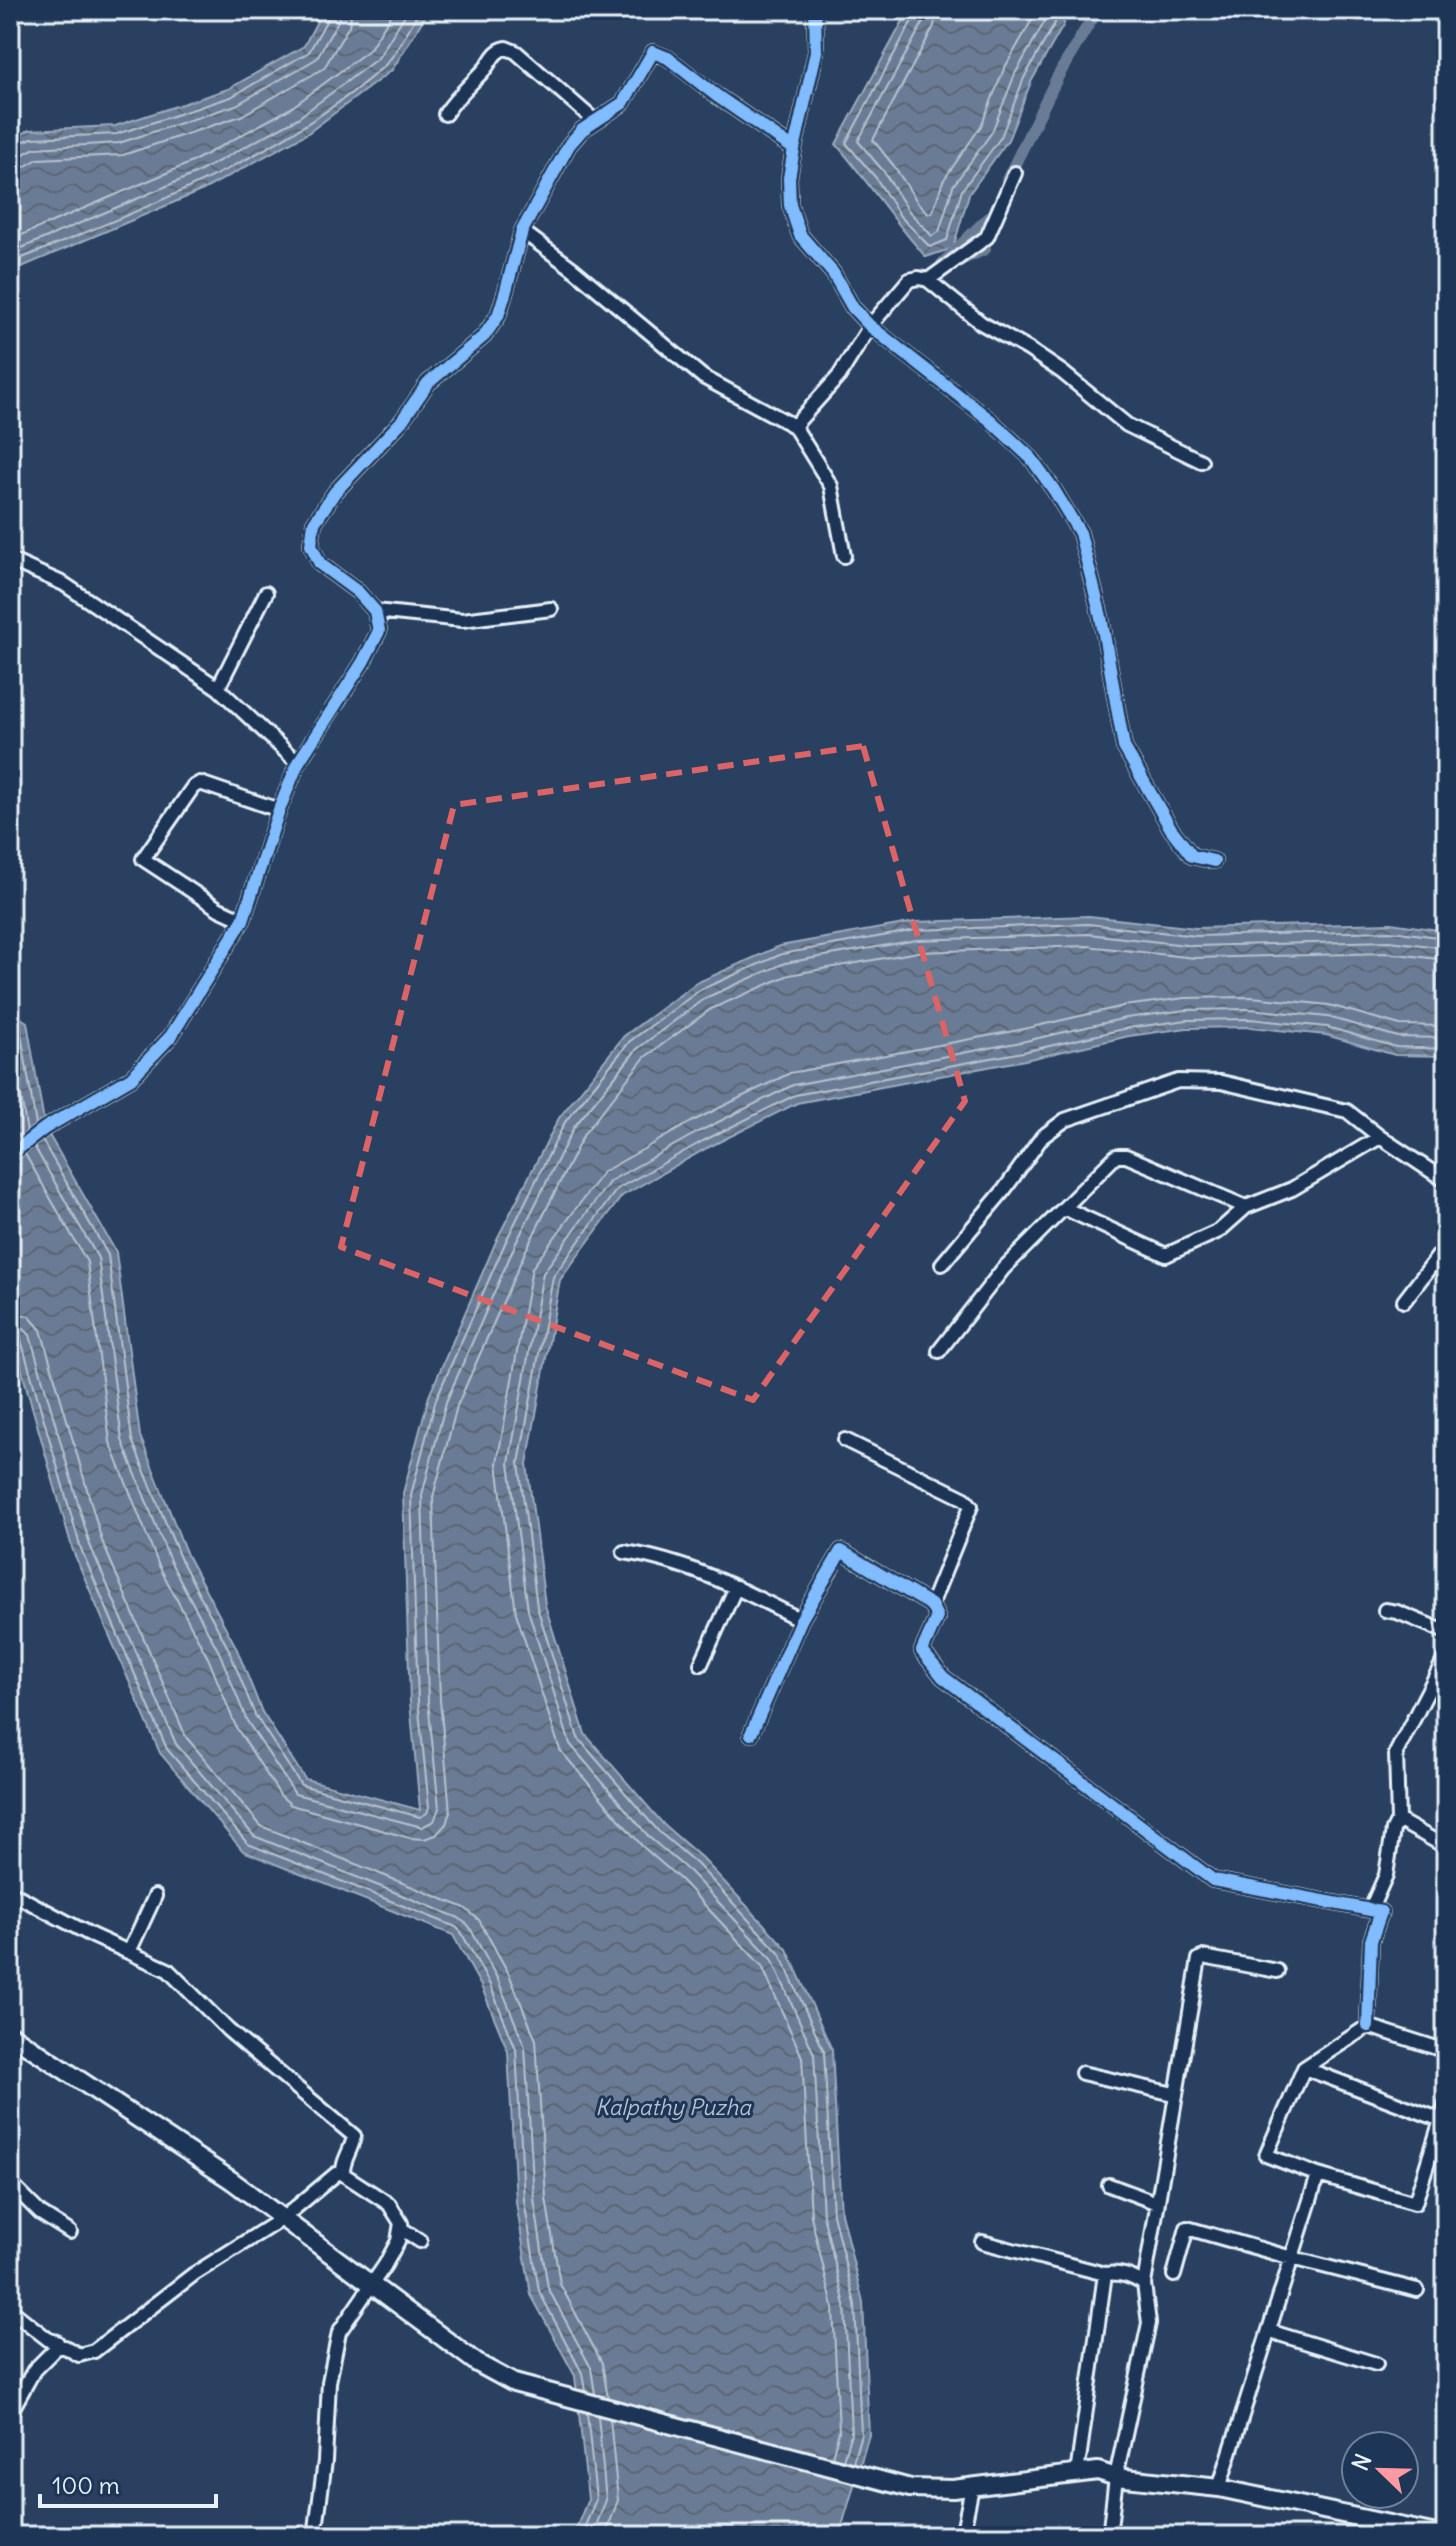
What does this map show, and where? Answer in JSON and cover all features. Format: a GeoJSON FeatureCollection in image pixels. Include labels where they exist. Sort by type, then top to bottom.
{"type":"FeatureCollection","features":[{"type":"Feature","properties":{"kind":"main road"},"geometry":{"type":"LineString","coordinates":[[10,2034],[231,2180],[371,2287],[477,2363],[514,2383],[910,2488],[953,2489],[1098,2471],[1116,2477],[1219,2488],[1388,2530],[1446,2536]]}},
{"type":"Feature","properties":{"kind":"street"},"geometry":{"type":"LineString","coordinates":[[815,10],[816,52],[789,178],[790,205],[800,235],[833,273],[853,308],[870,326],[990,420],[1031,458],[1054,490],[1080,533],[1101,617],[1124,747],[1157,808],[1192,856],[1214,861]]}},
{"type":"Feature","properties":{"kind":"street"},"geometry":{"type":"LineString","coordinates":[[445,114],[456,97],[484,70],[492,56],[506,48],[516,52],[595,121]]}},
{"type":"Feature","properties":{"kind":"street"},"geometry":{"type":"LineString","coordinates":[[10,1155],[45,1128],[131,1078],[171,1036],[243,920],[298,763],[363,662],[379,631],[375,611],[358,592],[320,564],[311,545],[314,523],[335,492],[401,422],[428,383],[484,336],[502,305],[522,231],[569,145],[582,130],[623,103],[653,52],[668,58],[794,149]]}},
{"type":"Feature","properties":{"kind":"street"},"geometry":{"type":"LineString","coordinates":[[928,280],[987,237],[1015,173]]}},
{"type":"Feature","properties":{"kind":"street"},"geometry":{"type":"LineString","coordinates":[[522,231],[572,268],[703,377],[794,426],[831,486],[844,556]]}},
{"type":"Feature","properties":{"kind":"street"},"geometry":{"type":"LineString","coordinates":[[794,426],[839,376],[870,326],[909,280],[919,278],[928,280],[981,323],[1062,372],[1127,425],[1201,461]]}},
{"type":"Feature","properties":{"kind":"street"},"geometry":{"type":"LineString","coordinates":[[10,560],[64,584],[218,688],[298,763]]}},
{"type":"Feature","properties":{"kind":"street"},"geometry":{"type":"LineString","coordinates":[[218,688],[266,593]]}},
{"type":"Feature","properties":{"kind":"street"},"geometry":{"type":"LineString","coordinates":[[375,611],[462,620],[551,609]]}},
{"type":"Feature","properties":{"kind":"street"},"geometry":{"type":"LineString","coordinates":[[243,920],[219,909],[143,859],[193,787],[200,783],[279,810]]}},
{"type":"Feature","properties":{"kind":"street"},"geometry":{"type":"LineString","coordinates":[[942,1264],[1004,1190],[1042,1137],[1065,1120],[1178,1081],[1221,1082],[1347,1111],[1446,1181]]}},
{"type":"Feature","properties":{"kind":"street"},"geometry":{"type":"LineString","coordinates":[[1066,1209],[1166,1255],[1219,1231],[1246,1207],[1292,1189],[1380,1137]]}},
{"type":"Feature","properties":{"kind":"street"},"geometry":{"type":"LineString","coordinates":[[939,1351],[1003,1269],[1116,1156],[1126,1156],[1246,1207]]}},
{"type":"Feature","properties":{"kind":"street"},"geometry":{"type":"LineString","coordinates":[[1404,1301],[1446,1246]]}},
{"type":"Feature","properties":{"kind":"street"},"geometry":{"type":"LineString","coordinates":[[845,1440],[965,1499],[971,1506],[931,1605]]}},
{"type":"Feature","properties":{"kind":"street"},"geometry":{"type":"LineString","coordinates":[[751,1734],[801,1620],[841,1551],[931,1605],[937,1617],[922,1651],[943,1677],[1213,1880],[1381,1912],[1371,1941],[1368,2026]]}},
{"type":"Feature","properties":{"kind":"street"},"geometry":{"type":"LineString","coordinates":[[624,1552],[656,1556],[682,1564],[801,1620]]}},
{"type":"Feature","properties":{"kind":"street"},"geometry":{"type":"LineString","coordinates":[[701,1664],[736,1587]]}},
{"type":"Feature","properties":{"kind":"street"},"geometry":{"type":"LineString","coordinates":[[1385,1610],[1446,1632]]}},
{"type":"Feature","properties":{"kind":"street"},"geometry":{"type":"LineString","coordinates":[[1374,1911],[1374,1902],[1386,1875],[1393,1830],[1398,1820],[1396,1753],[1446,1656]]}},
{"type":"Feature","properties":{"kind":"street"},"geometry":{"type":"LineString","coordinates":[[1398,1820],[1446,1847]]}},
{"type":"Feature","properties":{"kind":"street"},"geometry":{"type":"LineString","coordinates":[[10,1892],[93,1936],[168,1970],[228,2030],[354,2136],[353,2146],[343,2165],[343,2174],[389,2204],[402,2229],[420,2241]]}},
{"type":"Feature","properties":{"kind":"street"},"geometry":{"type":"LineString","coordinates":[[129,1952],[155,1896]]}},
{"type":"Feature","properties":{"kind":"street"},"geometry":{"type":"LineString","coordinates":[[1109,2536],[1116,2477],[1149,2323],[1144,2284],[1199,1958],[1277,1971]]}},
{"type":"Feature","properties":{"kind":"street"},"geometry":{"type":"LineString","coordinates":[[1368,2026],[1446,2051]]}},
{"type":"Feature","properties":{"kind":"street"},"geometry":{"type":"LineString","coordinates":[[1368,2026],[1304,2068],[1266,2155],[1318,2175],[1415,2203],[1446,2104]]}},
{"type":"Feature","properties":{"kind":"street"},"geometry":{"type":"LineString","coordinates":[[1304,2068],[1441,2120]]}},
{"type":"Feature","properties":{"kind":"street"},"geometry":{"type":"LineString","coordinates":[[1082,2073],[1174,2094]]}},
{"type":"Feature","properties":{"kind":"street"},"geometry":{"type":"LineString","coordinates":[[10,2413],[34,2370],[57,2347],[65,2347],[79,2355],[94,2351],[194,2274],[283,2218],[336,2174]]}},
{"type":"Feature","properties":{"kind":"street"},"geometry":{"type":"LineString","coordinates":[[1219,2488],[1318,2175]]}},
{"type":"Feature","properties":{"kind":"street"},"geometry":{"type":"LineString","coordinates":[[10,2183],[40,2213],[70,2232]]}},
{"type":"Feature","properties":{"kind":"street"},"geometry":{"type":"LineString","coordinates":[[1109,2185],[1157,2203]]}},
{"type":"Feature","properties":{"kind":"street"},"geometry":{"type":"LineString","coordinates":[[315,2536],[325,2461],[329,2382],[339,2332],[398,2241],[401,2223]]}},
{"type":"Feature","properties":{"kind":"street"},"geometry":{"type":"LineString","coordinates":[[1174,2275],[1187,2228],[1417,2290]]}},
{"type":"Feature","properties":{"kind":"street"},"geometry":{"type":"LineString","coordinates":[[982,2242],[1105,2274],[1132,2276],[1144,2284]]}},
{"type":"Feature","properties":{"kind":"street"},"geometry":{"type":"LineString","coordinates":[[1077,2474],[1105,2274]]}},
{"type":"Feature","properties":{"kind":"street"},"geometry":{"type":"LineString","coordinates":[[10,2313],[12,2311],[49,2340],[57,2342]]}},
{"type":"Feature","properties":{"kind":"street"},"geometry":{"type":"LineString","coordinates":[[1269,2331],[1376,2364]]}},
{"type":"Feature","properties":{"kind":"street"},"geometry":{"type":"LineString","coordinates":[[962,2536],[972,2487]]}},
{"type":"Feature","properties":{"kind":"highlighted area"},"geometry":{"type":"Polygon","coordinates":[[[863,746],[965,1101],[753,1400],[341,1247],[454,805],[863,746]]]}},
{"type":"Feature","properties":{"kind":"water"},"geometry":{"type":"Polygon","coordinates":[[[323,10],[429,10],[392,70],[308,133],[203,190],[10,272],[10,141],[29,130],[115,126],[228,89],[304,46],[323,10]]]}},
{"type":"Feature","properties":{"kind":"water"},"geometry":{"type":"Polygon","coordinates":[[[909,10],[1063,10],[1064,24],[1031,82],[1008,140],[969,194],[953,248],[926,257],[836,144],[909,10]]]}},
{"type":"Feature","properties":{"kind":"water","name":"Kalpathy Puzha"},"geometry":{"type":"Polygon","coordinates":[[[1089,916],[1196,928],[1391,923],[1446,931],[1446,1056],[1395,1055],[1326,1035],[1250,1027],[1187,1028],[1129,1036],[1025,1060],[797,1103],[707,1148],[622,1196],[560,1280],[527,1464],[545,1605],[585,1734],[664,1825],[702,1858],[787,1949],[832,2050],[841,2213],[863,2302],[869,2435],[839,2536],[573,2536],[588,2499],[575,2376],[531,2295],[516,2202],[508,2051],[482,1988],[453,1935],[243,1851],[160,1753],[73,1551],[10,1329],[10,1011],[27,1022],[45,1128],[116,1252],[140,1436],[187,1555],[236,1647],[262,1712],[305,1779],[420,1810],[410,1702],[403,1493],[429,1396],[498,1237],[559,1118],[624,1036],[696,983],[780,946],[915,922],[1089,916]]]}},
{"type":"Feature","properties":{"kind":"waterway"},"geometry":{"type":"LineString","coordinates":[[1007,180],[1058,76],[1097,10]]}},
{"type":"Feature","properties":{"kind":"waterway"},"geometry":{"type":"LineString","coordinates":[[942,264],[994,212],[997,205]]}},
{"type":"Feature","properties":{"kind":"waterway"},"geometry":{"type":"LineString","coordinates":[[963,259],[985,249]]}},
{"type":"Feature","properties":{"kind":"cycle path"},"geometry":{"type":"LineString","coordinates":[[815,10],[816,52],[789,178],[790,205],[800,235],[833,273],[853,308],[870,326],[990,420],[1031,458],[1054,490],[1080,533],[1101,617],[1124,747],[1171,829],[1192,856],[1214,861]]}},
{"type":"Feature","properties":{"kind":"cycle path"},"geometry":{"type":"LineString","coordinates":[[10,1155],[45,1128],[131,1078],[171,1036],[243,920],[298,763],[363,662],[379,631],[375,611],[358,592],[320,564],[311,545],[314,523],[335,492],[401,422],[428,383],[484,336],[498,316],[522,231],[569,145],[582,130],[623,103],[653,52],[668,58],[794,149]]}},
{"type":"Feature","properties":{"kind":"cycle path"},"geometry":{"type":"LineString","coordinates":[[751,1734],[801,1620],[841,1551],[931,1605],[937,1617],[922,1651],[943,1677],[1213,1880],[1381,1912],[1371,1941],[1368,2026]]}}]}
